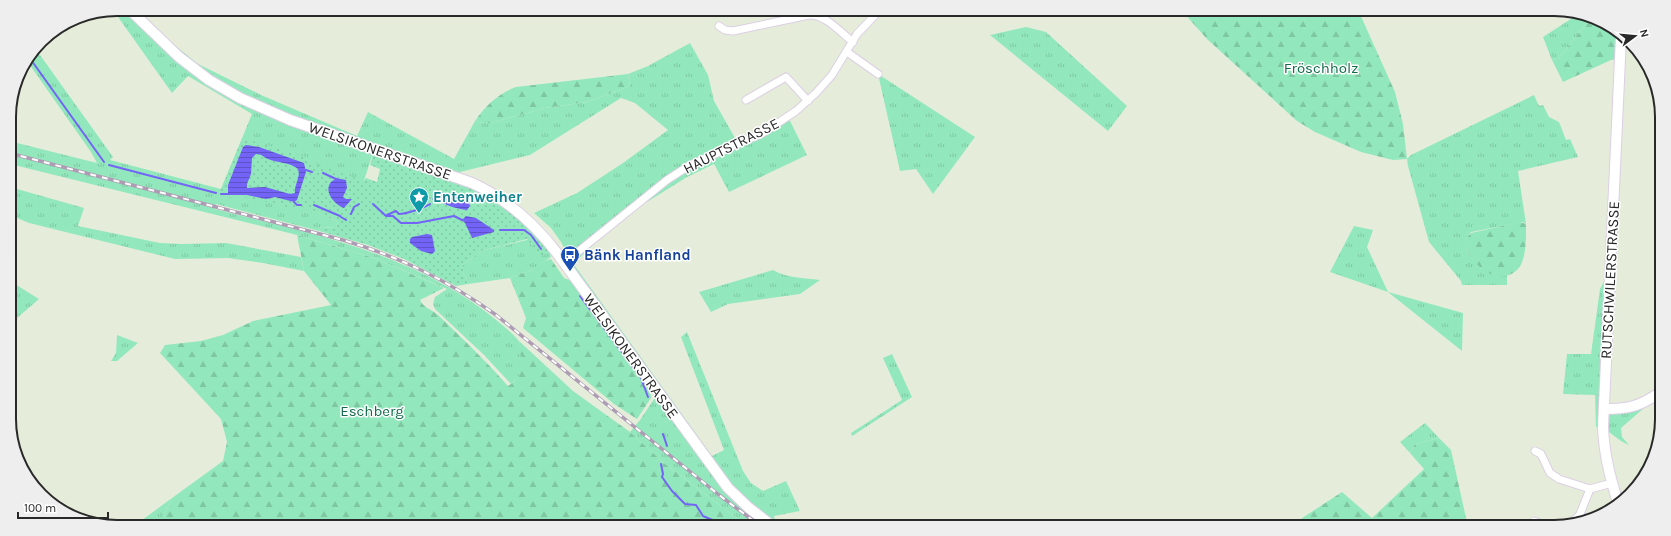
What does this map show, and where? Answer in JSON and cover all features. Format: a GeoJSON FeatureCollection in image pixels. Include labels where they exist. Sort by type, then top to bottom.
{"type":"FeatureCollection","features":[{"type":"Feature","properties":{"kind":"main road","name":"WELSIKONERSTRASSE"},"geometry":{"type":"LineString","coordinates":[[136,16],[179,57],[209,80],[240,98],[272,114],[458,178],[492,193],[511,206],[532,223],[564,263],[728,488],[749,508],[765,520]]}},
{"type":"Feature","properties":{"kind":"main road","name":"RUTSCHWILERSTRASSE"},"geometry":{"type":"LineString","coordinates":[[1617,498],[1608,470],[1604,446],[1604,409],[1620,56]]}},
{"type":"Feature","properties":{"kind":"main road"},"geometry":{"type":"LineString","coordinates":[[1604,409],[1634,407],[1655,395]]}},
{"type":"Feature","properties":{"kind":"street"},"geometry":{"type":"LineString","coordinates":[[719,26],[725,30],[733,30],[791,16]]}},
{"type":"Feature","properties":{"kind":"street"},"geometry":{"type":"LineString","coordinates":[[819,16],[853,42]]}},
{"type":"Feature","properties":{"kind":"street","name":"HAUPTSTRASSE"},"geometry":{"type":"LineString","coordinates":[[564,263],[667,180],[690,165],[761,134],[808,101],[832,75],[861,30],[874,16]]}},
{"type":"Feature","properties":{"kind":"street"},"geometry":{"type":"LineString","coordinates":[[847,52],[878,74]]}},
{"type":"Feature","properties":{"kind":"street"},"geometry":{"type":"LineString","coordinates":[[746,100],[786,77],[808,101]]}},
{"type":"Feature","properties":{"kind":"street"},"geometry":{"type":"LineString","coordinates":[[1535,451],[1541,454],[1548,470],[1556,478],[1590,490],[1612,483]]}},
{"type":"Feature","properties":{"kind":"street"},"geometry":{"type":"LineString","coordinates":[[1577,517],[1580,514],[1590,490]]}},
{"type":"Feature","properties":{"kind":"green space"},"geometry":{"type":"Polygon","coordinates":[[[117,16],[144,16],[168,40],[198,64],[261,95],[357,136],[368,112],[454,159],[475,121],[491,123],[545,108],[587,102],[630,86],[628,74],[648,66],[690,43],[708,75],[714,101],[739,145],[788,117],[807,155],[729,192],[714,164],[687,177],[647,202],[644,198],[577,260],[575,266],[712,456],[724,450],[681,337],[687,332],[743,471],[751,483],[763,491],[786,481],[800,511],[774,516],[775,520],[739,520],[664,463],[630,432],[660,390],[577,273],[561,242],[551,228],[534,213],[577,193],[623,163],[668,130],[635,103],[621,98],[530,155],[460,172],[458,178],[374,149],[364,181],[313,210],[338,222],[336,228],[321,227],[319,231],[216,204],[215,209],[328,238],[400,263],[435,280],[468,299],[502,325],[518,340],[521,347],[522,368],[519,376],[511,384],[484,355],[435,309],[433,304],[435,297],[447,289],[374,258],[297,235],[16,165],[16,143],[97,163],[91,152],[30,66],[39,53],[113,157],[110,160],[221,189],[252,114],[188,76],[172,93],[117,16]]]}},
{"type":"Feature","properties":{"kind":"green space","name":"Fröschholz"},"geometry":{"type":"Polygon","coordinates":[[[1187,16],[1361,16],[1395,92],[1403,124],[1407,159],[1393,160],[1361,152],[1315,132],[1297,121],[1207,39],[1187,16]]]}},
{"type":"Feature","properties":{"kind":"green space"},"geometry":{"type":"Polygon","coordinates":[[[1573,18],[1588,22],[1558,59],[1552,60],[1543,37],[1573,18]]]}},
{"type":"Feature","properties":{"kind":"green space"},"geometry":{"type":"Polygon","coordinates":[[[1588,22],[1615,37],[1615,56],[1620,56],[1620,59],[1611,60],[1563,82],[1552,60],[1558,59],[1588,22]]]}},
{"type":"Feature","properties":{"kind":"green space"},"geometry":{"type":"Polygon","coordinates":[[[1026,27],[1046,32],[1127,106],[1108,131],[990,35],[1026,27]]]}},
{"type":"Feature","properties":{"kind":"green space"},"geometry":{"type":"Polygon","coordinates":[[[628,74],[630,86],[587,102],[545,108],[491,123],[475,121],[483,110],[493,101],[516,87],[628,74]]]}},
{"type":"Feature","properties":{"kind":"green space"},"geometry":{"type":"Polygon","coordinates":[[[878,74],[975,137],[933,194],[916,169],[900,171],[878,74]]]}},
{"type":"Feature","properties":{"kind":"green space"},"geometry":{"type":"Polygon","coordinates":[[[1534,95],[1539,106],[1543,105],[1549,117],[1559,122],[1566,140],[1570,139],[1578,157],[1518,171],[1526,224],[1523,222],[1471,232],[1465,240],[1466,247],[1473,259],[1483,266],[1502,275],[1507,274],[1507,285],[1462,285],[1461,281],[1429,242],[1407,159],[1411,155],[1534,95]]]}},
{"type":"Feature","properties":{"kind":"green space","name":"Entenweiher"},"geometry":{"type":"Polygon","coordinates":[[[250,140],[306,157],[315,164],[364,181],[366,178],[377,182],[380,169],[370,165],[374,149],[458,178],[490,196],[524,221],[550,251],[540,257],[527,239],[481,251],[463,265],[463,271],[468,284],[456,286],[404,259],[368,245],[319,231],[321,227],[336,228],[338,222],[312,210],[292,208],[241,197],[231,198],[219,194],[241,141],[250,140]]]}},
{"type":"Feature","properties":{"kind":"green space"},"geometry":{"type":"Polygon","coordinates":[[[16,189],[84,208],[78,226],[160,243],[226,243],[301,257],[304,271],[228,258],[175,259],[29,223],[16,218],[16,189]]]}},
{"type":"Feature","properties":{"kind":"green space"},"geometry":{"type":"Polygon","coordinates":[[[1520,222],[1526,224],[1526,240],[1521,265],[1512,274],[1505,276],[1498,276],[1484,271],[1474,261],[1468,252],[1465,240],[1471,233],[1520,222]]]}},
{"type":"Feature","properties":{"kind":"green space"},"geometry":{"type":"Polygon","coordinates":[[[1354,226],[1373,230],[1367,247],[1388,292],[1330,272],[1354,226]]]}},
{"type":"Feature","properties":{"kind":"green space","name":"Eschberg"},"geometry":{"type":"Polygon","coordinates":[[[297,235],[374,258],[444,288],[420,300],[465,341],[508,386],[518,377],[521,371],[522,360],[519,341],[573,391],[630,432],[664,463],[739,520],[163,520],[163,516],[172,498],[223,461],[227,442],[221,419],[160,353],[165,345],[201,341],[223,335],[253,321],[331,305],[304,271],[297,235]]]}},
{"type":"Feature","properties":{"kind":"green space"},"geometry":{"type":"Polygon","coordinates":[[[539,237],[550,251],[551,257],[532,270],[510,278],[468,284],[463,271],[463,265],[481,251],[539,237]]]}},
{"type":"Feature","properties":{"kind":"green space"},"geometry":{"type":"Polygon","coordinates":[[[551,259],[564,278],[572,281],[650,388],[651,398],[637,419],[614,404],[523,328],[526,318],[510,278],[532,270],[544,261],[551,259]]]}},
{"type":"Feature","properties":{"kind":"green space"},"geometry":{"type":"Polygon","coordinates":[[[773,270],[790,276],[820,280],[800,294],[728,304],[711,312],[699,292],[773,270]]]}},
{"type":"Feature","properties":{"kind":"green space"},"geometry":{"type":"Polygon","coordinates":[[[1610,270],[1604,409],[1647,401],[1644,408],[1621,428],[1622,437],[1629,445],[1609,432],[1596,427],[1595,395],[1563,394],[1567,354],[1591,354],[1600,289],[1610,270]]]}},
{"type":"Feature","properties":{"kind":"green space"},"geometry":{"type":"Polygon","coordinates":[[[16,285],[39,299],[16,319],[16,285]]]}},
{"type":"Feature","properties":{"kind":"green space"},"geometry":{"type":"Polygon","coordinates":[[[1388,292],[1463,313],[1462,351],[1388,292]]]}},
{"type":"Feature","properties":{"kind":"green space"},"geometry":{"type":"Polygon","coordinates":[[[117,335],[138,343],[117,361],[111,361],[116,353],[117,335]]]}},
{"type":"Feature","properties":{"kind":"green space"},"geometry":{"type":"Polygon","coordinates":[[[892,354],[912,397],[852,436],[851,433],[902,400],[883,358],[892,354]]]}},
{"type":"Feature","properties":{"kind":"green space"},"geometry":{"type":"Polygon","coordinates":[[[1425,423],[1439,438],[1415,444],[1410,453],[1400,442],[1425,423]]]}},
{"type":"Feature","properties":{"kind":"green space"},"geometry":{"type":"Polygon","coordinates":[[[1439,438],[1451,450],[1466,520],[1299,520],[1342,492],[1372,518],[1424,469],[1410,453],[1415,444],[1439,438]]]}},
{"type":"Feature","properties":{"kind":"green space"},"geometry":{"type":"Polygon","coordinates":[[[172,498],[163,516],[163,520],[142,520],[172,498]]]}},
{"type":"Feature","properties":{"kind":"shaded area"},"geometry":{"type":"Polygon","coordinates":[[[246,145],[259,147],[304,163],[306,172],[297,200],[294,202],[275,197],[266,199],[247,195],[228,195],[228,185],[243,147],[246,145]],[[256,154],[252,158],[251,174],[247,188],[265,187],[290,194],[295,193],[295,187],[299,175],[298,169],[291,165],[256,154]]]}},
{"type":"Feature","properties":{"kind":"shaded area"},"geometry":{"type":"Polygon","coordinates":[[[336,178],[346,180],[347,188],[343,197],[346,199],[352,199],[344,208],[337,204],[329,194],[329,186],[336,178]]]}},
{"type":"Feature","properties":{"kind":"shaded area"},"geometry":{"type":"Polygon","coordinates":[[[438,193],[458,196],[461,200],[468,201],[470,206],[467,210],[455,208],[435,199],[433,200],[432,199],[438,193]]]}},
{"type":"Feature","properties":{"kind":"shaded area"},"geometry":{"type":"Polygon","coordinates":[[[466,216],[476,218],[494,230],[494,232],[472,238],[462,220],[466,216]]]}},
{"type":"Feature","properties":{"kind":"shaded area"},"geometry":{"type":"Polygon","coordinates":[[[427,234],[432,235],[435,251],[432,254],[421,251],[410,243],[410,239],[412,237],[427,234]]]}},
{"type":"Feature","properties":{"kind":"waterway"},"geometry":{"type":"LineString","coordinates":[[32,62],[104,162]]}},
{"type":"Feature","properties":{"kind":"waterway"},"geometry":{"type":"LineString","coordinates":[[109,165],[216,193]]}},
{"type":"Feature","properties":{"kind":"waterway"},"geometry":{"type":"LineString","coordinates":[[306,170],[312,172]]}},
{"type":"Feature","properties":{"kind":"waterway"},"geometry":{"type":"LineString","coordinates":[[323,173],[336,179]]}},
{"type":"Feature","properties":{"kind":"waterway"},"geometry":{"type":"LineString","coordinates":[[221,194],[228,194]]}},
{"type":"Feature","properties":{"kind":"waterway"},"geometry":{"type":"LineString","coordinates":[[294,202],[297,205],[301,205]]}},
{"type":"Feature","properties":{"kind":"waterway"},"geometry":{"type":"LineString","coordinates":[[351,214],[354,207],[359,204]]}},
{"type":"Feature","properties":{"kind":"waterway"},"geometry":{"type":"LineString","coordinates":[[373,204],[386,216],[393,216],[401,223],[417,223],[454,216],[462,220]]}},
{"type":"Feature","properties":{"kind":"waterway"},"geometry":{"type":"LineString","coordinates":[[387,215],[396,211],[399,214],[410,212],[430,204]]}},
{"type":"Feature","properties":{"kind":"waterway"},"geometry":{"type":"LineString","coordinates":[[314,205],[340,216]]}},
{"type":"Feature","properties":{"kind":"waterway"},"geometry":{"type":"LineString","coordinates":[[341,217],[346,220]]}},
{"type":"Feature","properties":{"kind":"waterway"},"geometry":{"type":"LineString","coordinates":[[500,230],[524,230],[531,235],[541,249]]}},
{"type":"Feature","properties":{"kind":"waterway"},"geometry":{"type":"LineString","coordinates":[[580,296],[641,378],[648,397]]}},
{"type":"Feature","properties":{"kind":"waterway"},"geometry":{"type":"LineString","coordinates":[[663,434],[667,446]]}},
{"type":"Feature","properties":{"kind":"waterway"},"geometry":{"type":"LineString","coordinates":[[661,464],[663,474],[662,477],[672,491],[685,504],[696,505],[703,516],[712,520]]}},
{"type":"Feature","properties":{"kind":"railway"},"geometry":{"type":"LineString","coordinates":[[16,155],[343,240],[404,262],[441,280],[478,302],[496,315],[719,495],[752,520]]}},
{"type":"Feature","properties":{"kind":"place","name":"Entenweiher"},"geometry":{"type":"Point","coordinates":[419,214]}},
{"type":"Feature","properties":{"kind":"place","name":"Bänk Hanfland"},"geometry":{"type":"Point","coordinates":[570,272]}}]}
